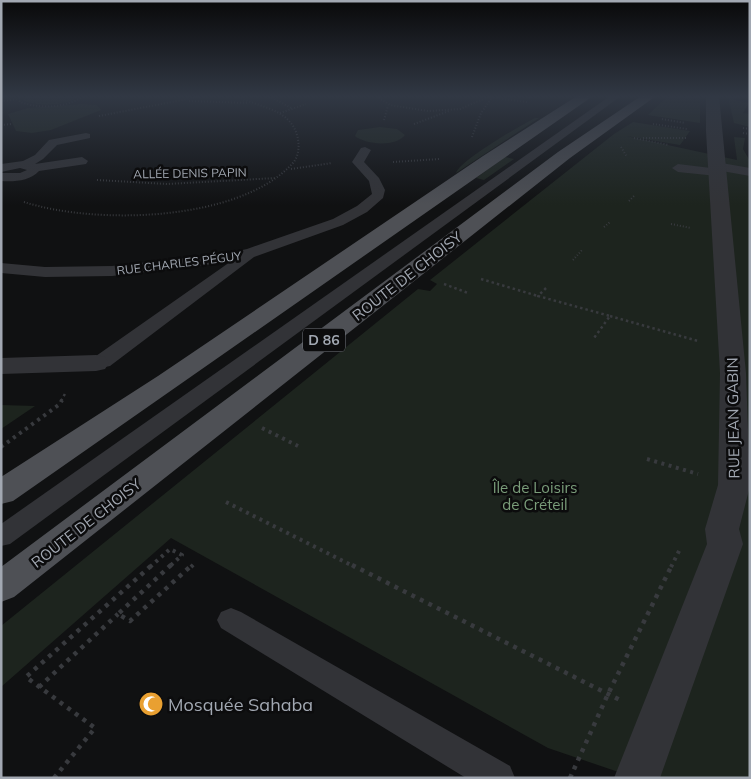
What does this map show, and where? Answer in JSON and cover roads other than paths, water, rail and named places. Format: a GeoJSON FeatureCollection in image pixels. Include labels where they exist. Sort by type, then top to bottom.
{"type":"FeatureCollection","features":[{"type":"Feature","properties":{"kind":"main road"},"geometry":{"type":"LineString","coordinates":[[1,493],[168,382],[528,132]]}},
{"type":"Feature","properties":{"kind":"main road","name":"ROUTE DE CHOISY"},"geometry":{"type":"LineString","coordinates":[[1,588],[564,155],[596,132]]}},
{"type":"Feature","properties":{"kind":"street","name":"RUE JEAN GABIN"},"geometry":{"type":"LineString","coordinates":[[638,778],[725,544],[722,529],[734,485],[733,382],[716,169],[703,132]]}},
{"type":"Feature","properties":{"kind":"street"},"geometry":{"type":"LineString","coordinates":[[1,366],[96,363]]}},
{"type":"Feature","properties":{"kind":"lane","name":"ROUTE DE CHOISY"},"geometry":{"type":"LineString","coordinates":[[1,537],[565,132]]}},
{"type":"Feature","properties":{"kind":"lane"},"geometry":{"type":"LineString","coordinates":[[30,166],[53,142],[86,136]]}},
{"type":"Feature","properties":{"kind":"lane","name":"RUE CHARLES PÉGUY"},"geometry":{"type":"LineString","coordinates":[[1,268],[45,272],[112,271],[184,264],[251,253],[338,222],[371,202],[378,195],[378,187],[376,180],[358,162],[365,150]]}},
{"type":"Feature","properties":{"kind":"lane"},"geometry":{"type":"LineString","coordinates":[[1,168],[82,161]]}},
{"type":"Feature","properties":{"kind":"lane"},"geometry":{"type":"LineString","coordinates":[[1,177],[22,176],[32,172],[30,166]]}},
{"type":"Feature","properties":{"kind":"lane"},"geometry":{"type":"LineString","coordinates":[[678,168],[750,172]]}},
{"type":"Feature","properties":{"kind":"lane"},"geometry":{"type":"LineString","coordinates":[[96,363],[103,362],[179,304],[251,253]]}},
{"type":"Feature","properties":{"kind":"lane"},"geometry":{"type":"LineString","coordinates":[[231,620],[498,778]]}},
{"type":"Feature","properties":{"kind":"place","name":"Mosquée Sahaba"},"geometry":{"type":"Point","coordinates":[151,704]}},
{"type":"Feature","properties":{"kind":"park label","name":"Île de Loisirs de Créteil"},"geometry":{"type":"Point","coordinates":[535,496]}}]}
